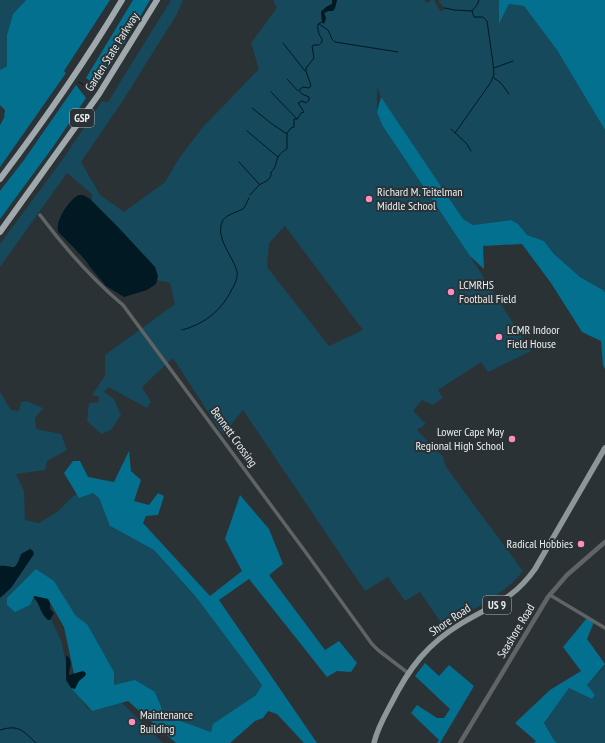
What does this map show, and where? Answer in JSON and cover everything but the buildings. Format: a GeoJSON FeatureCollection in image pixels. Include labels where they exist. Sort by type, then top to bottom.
{"type":"FeatureCollection","features":[{"type":"Feature","properties":{"kind":"highway","name":"Garden State Parkway"},"geometry":{"type":"LineString","coordinates":[[0,179],[69,84],[122,0]]}},
{"type":"Feature","properties":{"kind":"highway","name":"Garden State Parkway"},"geometry":{"type":"LineString","coordinates":[[0,232],[99,94],[156,0]]}},
{"type":"Feature","properties":{"kind":"main road","name":"Shore Road"},"geometry":{"type":"LineString","coordinates":[[374,743],[383,718],[408,673],[424,653],[461,624],[503,601],[526,581],[605,448]]}},
{"type":"Feature","properties":{"kind":"street","name":"Bennett Crossing"},"geometry":{"type":"LineString","coordinates":[[40,215],[54,233],[107,291],[123,305],[373,646],[408,673]]}},
{"type":"Feature","properties":{"kind":"street","name":"Seashore Road"},"geometry":{"type":"LineString","coordinates":[[460,743],[550,595],[575,568],[605,542]]}},
{"type":"Feature","properties":{"kind":"street"},"geometry":{"type":"LineString","coordinates":[[550,595],[605,628]]}},
{"type":"Feature","properties":{"kind":"shaded area"},"geometry":{"type":"Polygon","coordinates":[[[0,0],[26,0],[13,14],[7,35],[7,66],[0,70],[0,0]]]}},
{"type":"Feature","properties":{"kind":"shaded area"},"geometry":{"type":"Polygon","coordinates":[[[26,0],[110,0],[64,71],[66,73],[0,167],[0,125],[4,118],[5,110],[0,105],[0,70],[7,66],[7,35],[13,14],[26,0]]]}},
{"type":"Feature","properties":{"kind":"shaded area"},"geometry":{"type":"Polygon","coordinates":[[[133,0],[150,0],[97,86],[86,78],[133,0]]]}},
{"type":"Feature","properties":{"kind":"shaded area"},"geometry":{"type":"Polygon","coordinates":[[[171,0],[183,0],[177,14],[122,102],[81,162],[100,195],[124,212],[165,182],[180,157],[203,127],[259,69],[251,43],[277,8],[273,0],[332,0],[332,4],[321,11],[322,20],[326,18],[324,13],[335,8],[337,0],[424,0],[427,3],[434,0],[440,11],[446,9],[439,2],[439,0],[499,0],[500,23],[509,4],[524,6],[557,50],[605,130],[605,292],[580,277],[554,254],[544,241],[526,235],[518,224],[511,220],[473,225],[463,219],[381,97],[377,87],[377,111],[382,125],[470,256],[531,351],[488,372],[481,362],[438,390],[443,398],[432,405],[422,400],[413,411],[426,424],[417,430],[443,457],[446,467],[523,571],[506,588],[486,602],[444,627],[420,592],[405,601],[388,577],[365,591],[243,410],[223,435],[173,358],[142,387],[151,402],[147,408],[108,387],[104,392],[114,399],[121,415],[111,430],[101,434],[87,421],[89,403],[99,402],[99,397],[92,395],[105,376],[105,355],[175,304],[170,283],[157,280],[155,267],[92,201],[92,194],[67,173],[0,267],[0,244],[65,156],[102,101],[108,102],[171,0]],[[285,226],[269,243],[267,267],[329,346],[363,330],[285,226]]]}},
{"type":"Feature","properties":{"kind":"shaded area"},"geometry":{"type":"Polygon","coordinates":[[[332,0],[337,0],[335,8],[333,11],[324,13],[326,18],[324,24],[322,22],[321,12],[332,4],[332,0]]]}},
{"type":"Feature","properties":{"kind":"shaded area"},"geometry":{"type":"Polygon","coordinates":[[[499,0],[605,0],[605,130],[557,50],[524,6],[509,4],[499,24],[499,0]]]}},
{"type":"Feature","properties":{"kind":"shaded area"},"geometry":{"type":"Polygon","coordinates":[[[76,85],[86,98],[53,147],[0,219],[0,191],[24,160],[76,85]]]}},
{"type":"Feature","properties":{"kind":"shaded area"},"geometry":{"type":"Polygon","coordinates":[[[381,97],[463,219],[473,225],[511,220],[518,224],[527,235],[544,241],[554,254],[580,277],[605,292],[605,369],[603,365],[601,341],[582,332],[551,283],[522,244],[483,246],[484,269],[470,256],[382,125],[377,112],[381,97]]]}},
{"type":"Feature","properties":{"kind":"shaded area"},"geometry":{"type":"Polygon","coordinates":[[[79,195],[83,195],[90,199],[155,267],[158,276],[156,284],[147,290],[124,297],[106,286],[81,255],[59,233],[58,224],[63,212],[71,201],[79,195]]]}},
{"type":"Feature","properties":{"kind":"shaded area"},"geometry":{"type":"Polygon","coordinates":[[[0,392],[11,410],[19,411],[21,402],[27,401],[43,408],[35,418],[36,429],[61,434],[67,450],[47,461],[45,470],[16,474],[24,491],[25,520],[39,523],[57,512],[73,496],[94,487],[111,527],[154,550],[196,597],[262,685],[256,695],[214,724],[211,732],[178,720],[162,709],[155,692],[113,685],[87,624],[76,616],[58,587],[43,603],[61,640],[70,682],[87,708],[91,710],[120,701],[163,743],[0,743],[0,392]]]}},
{"type":"Feature","properties":{"kind":"shaded area"},"geometry":{"type":"Polygon","coordinates":[[[129,451],[131,471],[141,480],[134,501],[149,505],[158,493],[164,496],[158,515],[146,516],[143,523],[210,596],[242,571],[225,539],[240,495],[269,529],[283,564],[269,575],[325,650],[339,641],[357,663],[351,672],[337,671],[327,677],[249,579],[219,600],[317,743],[304,743],[277,714],[268,711],[263,718],[255,721],[230,743],[176,743],[128,701],[92,711],[71,688],[86,673],[74,674],[64,627],[48,599],[34,596],[30,605],[15,612],[7,605],[7,598],[36,569],[54,581],[76,616],[87,624],[114,672],[114,685],[135,680],[155,692],[162,709],[178,720],[211,732],[213,724],[256,695],[262,685],[196,597],[154,550],[110,526],[99,498],[93,493],[79,498],[64,473],[73,461],[80,461],[88,477],[114,482],[129,451]]]}},
{"type":"Feature","properties":{"kind":"shaded area"},"geometry":{"type":"Polygon","coordinates":[[[30,549],[34,554],[11,588],[0,598],[0,566],[15,566],[21,554],[30,549]]]}},
{"type":"Feature","properties":{"kind":"shaded area"},"geometry":{"type":"Polygon","coordinates":[[[34,596],[48,599],[50,609],[54,613],[50,620],[45,618],[43,615],[34,596]]]}},
{"type":"Feature","properties":{"kind":"shaded area"},"geometry":{"type":"Polygon","coordinates":[[[587,618],[594,622],[587,639],[605,664],[587,685],[595,695],[592,699],[569,688],[544,723],[557,743],[534,743],[536,741],[515,723],[550,690],[581,671],[563,647],[587,618]]]}},
{"type":"Feature","properties":{"kind":"shaded area"},"geometry":{"type":"Polygon","coordinates":[[[66,655],[70,659],[69,675],[83,671],[86,673],[85,676],[79,681],[75,689],[71,688],[66,680],[66,655]]]}},
{"type":"Feature","properties":{"kind":"shaded area"},"geometry":{"type":"Polygon","coordinates":[[[425,663],[439,676],[449,665],[474,686],[440,743],[437,743],[439,740],[411,713],[417,705],[437,718],[444,718],[450,709],[415,676],[425,663]]]}},
{"type":"Feature","properties":{"kind":"shaded area"},"geometry":{"type":"Polygon","coordinates":[[[605,666],[605,743],[557,743],[544,723],[569,688],[592,699],[595,695],[587,685],[605,666]]]}},
{"type":"Feature","properties":{"kind":"waterway"},"geometry":{"type":"LineString","coordinates":[[445,8],[472,11],[479,0]]}},
{"type":"Feature","properties":{"kind":"waterway"},"geometry":{"type":"LineString","coordinates":[[455,133],[491,82],[494,74],[487,21],[483,17],[474,17],[472,11]]}},
{"type":"Feature","properties":{"kind":"waterway"},"geometry":{"type":"LineString","coordinates":[[250,195],[259,185],[269,179],[271,172],[275,168],[278,156],[287,149],[287,133],[294,127],[294,119],[297,119],[301,113],[304,112],[298,103],[302,101],[306,103],[309,100],[309,97],[302,94],[299,90],[303,87],[309,88],[311,86],[306,68],[314,58],[312,46],[319,45],[322,42],[318,32],[318,24],[322,22]]}},
{"type":"Feature","properties":{"kind":"waterway"},"geometry":{"type":"LineString","coordinates":[[319,24],[328,30],[335,42],[398,52]]}},
{"type":"Feature","properties":{"kind":"waterway"},"geometry":{"type":"LineString","coordinates":[[283,43],[305,71]]}},
{"type":"Feature","properties":{"kind":"waterway"},"geometry":{"type":"LineString","coordinates":[[494,68],[513,61]]}},
{"type":"Feature","properties":{"kind":"waterway"},"geometry":{"type":"LineString","coordinates":[[494,78],[501,83],[509,94]]}},
{"type":"Feature","properties":{"kind":"waterway"},"geometry":{"type":"LineString","coordinates":[[287,79],[298,91]]}},
{"type":"Feature","properties":{"kind":"waterway"},"geometry":{"type":"LineString","coordinates":[[79,82],[93,91]]}},
{"type":"Feature","properties":{"kind":"waterway"},"geometry":{"type":"LineString","coordinates":[[271,92],[297,119]]}},
{"type":"Feature","properties":{"kind":"waterway"},"geometry":{"type":"LineString","coordinates":[[252,108],[287,134]]}},
{"type":"Feature","properties":{"kind":"waterway"},"geometry":{"type":"LineString","coordinates":[[451,129],[467,144],[471,151]]}},
{"type":"Feature","properties":{"kind":"waterway"},"geometry":{"type":"LineString","coordinates":[[247,131],[278,157]]}},
{"type":"Feature","properties":{"kind":"waterway"},"geometry":{"type":"LineString","coordinates":[[239,162],[259,184]]}},
{"type":"Feature","properties":{"kind":"waterway"},"geometry":{"type":"LineString","coordinates":[[182,330],[198,324],[212,315],[228,297],[237,279],[237,272],[222,240],[221,227],[223,220],[244,208],[249,198]]}},
{"type":"Feature","properties":{"kind":"waterway"},"geometry":{"type":"LineString","coordinates":[[0,730],[6,728],[16,728],[24,732],[36,743]]}},
{"type":"Feature","properties":{"kind":"place","name":"Richard M. Teitelman Middle School"},"geometry":{"type":"Point","coordinates":[369,199]}},
{"type":"Feature","properties":{"kind":"place","name":"LCMRHS Football Field"},"geometry":{"type":"Point","coordinates":[451,292]}},
{"type":"Feature","properties":{"kind":"place","name":"LCMR Indoor Field House"},"geometry":{"type":"Point","coordinates":[499,337]}},
{"type":"Feature","properties":{"kind":"place","name":"Lower Cape May Regional High School"},"geometry":{"type":"Point","coordinates":[512,439]}},
{"type":"Feature","properties":{"kind":"place","name":"Radical Hobbies"},"geometry":{"type":"Point","coordinates":[581,544]}},
{"type":"Feature","properties":{"kind":"place","name":"Maintenance Building"},"geometry":{"type":"Point","coordinates":[132,722]}}]}
